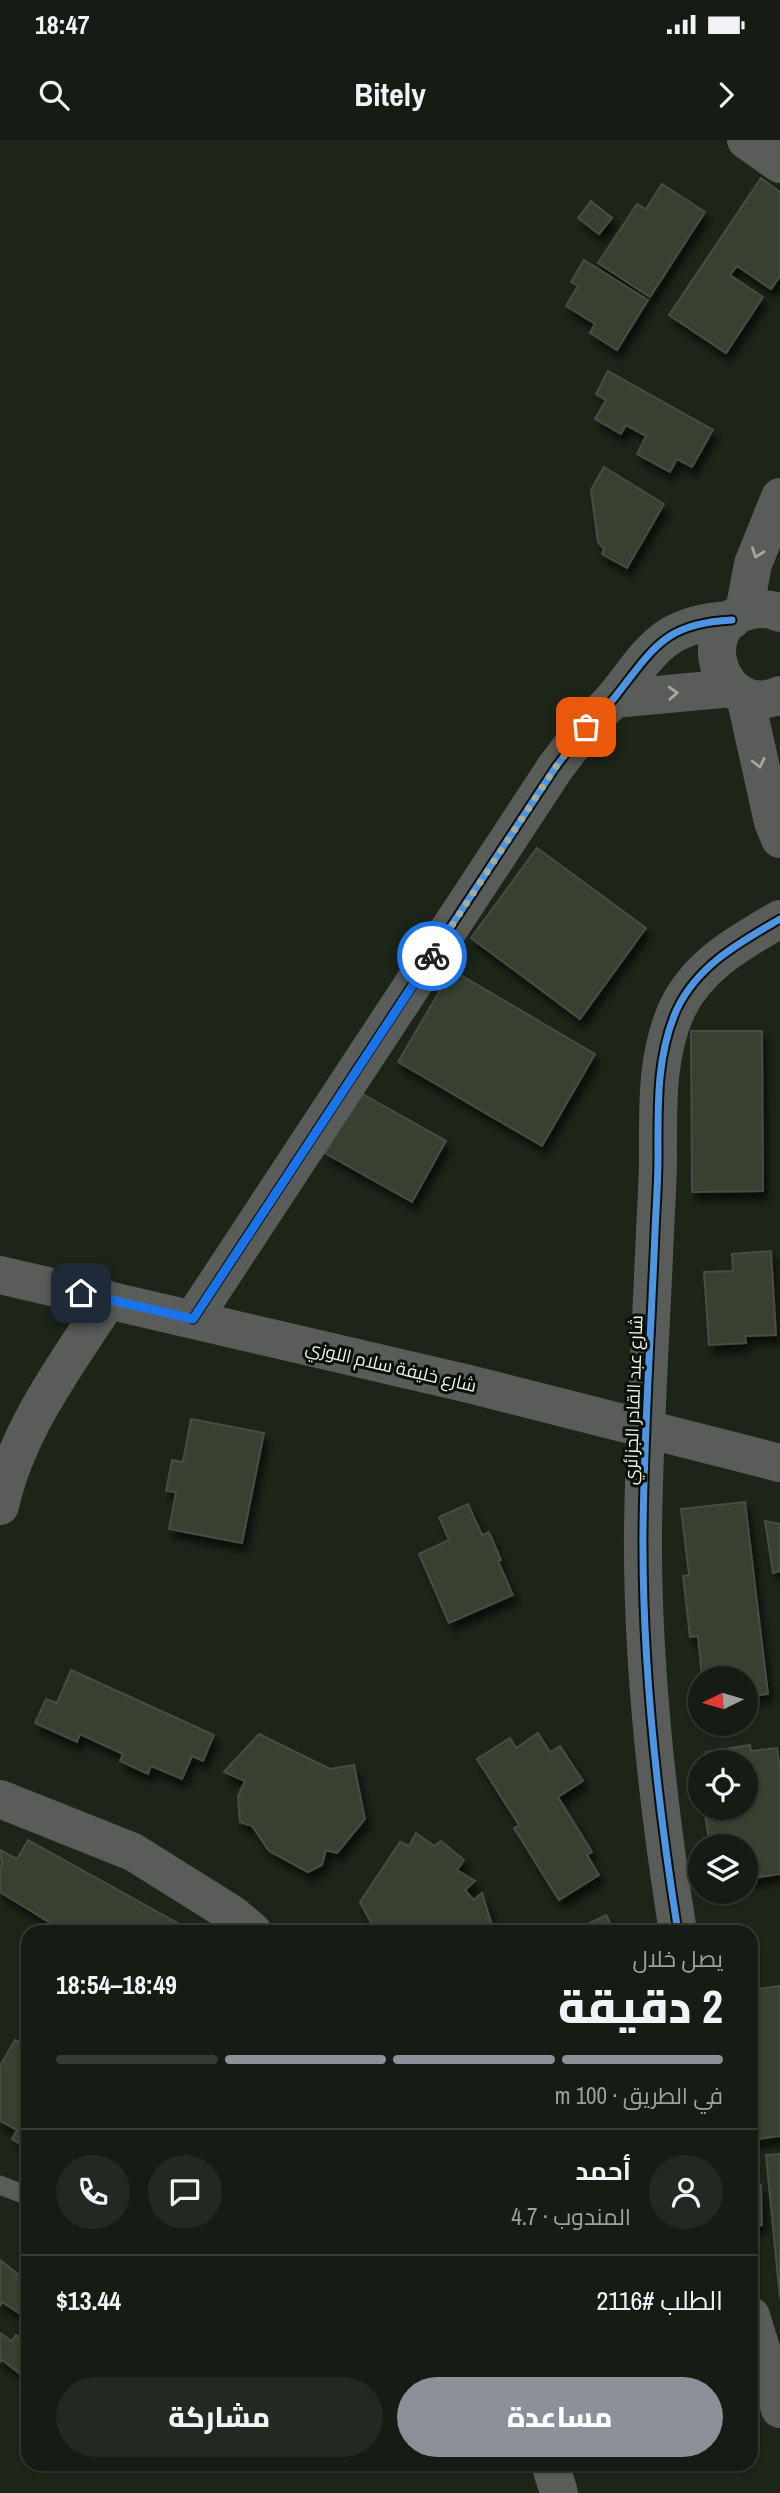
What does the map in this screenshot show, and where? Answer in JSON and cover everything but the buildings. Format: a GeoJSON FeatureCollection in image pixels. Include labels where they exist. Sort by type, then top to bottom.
{"type":"FeatureCollection","features":[{"type":"Feature","properties":{"kind":"street"},"geometry":{"type":"LineString","coordinates":[[746,140],[780,164]]}},
{"type":"Feature","properties":{"kind":"street"},"geometry":{"type":"LineString","coordinates":[[752,615],[753,564],[780,498]]}},
{"type":"Feature","properties":{"kind":"street"},"geometry":{"type":"LineString","coordinates":[[752,615],[723,631],[718,643],[717,660],[722,676],[752,693]]}},
{"type":"Feature","properties":{"kind":"street"},"geometry":{"type":"LineString","coordinates":[[193,1319],[555,768],[586,727],[614,699],[646,656],[666,637],[692,625],[752,615]]}},
{"type":"Feature","properties":{"kind":"street"},"geometry":{"type":"LineString","coordinates":[[614,699],[752,693]]}},
{"type":"Feature","properties":{"kind":"street"},"geometry":{"type":"LineString","coordinates":[[752,693],[773,822],[780,839]]}},
{"type":"Feature","properties":{"kind":"street","name":"شارع عبد القادر الجزائري"},"geometry":{"type":"LineString","coordinates":[[677,1925],[653,1753],[643,1532],[659,1081],[665,1043],[678,1008],[696,979],[725,951],[780,919]]}},
{"type":"Feature","properties":{"kind":"street","name":"شارع خليفة سلام اللوزي"},"geometry":{"type":"LineString","coordinates":[[0,1275],[469,1384],[647,1430],[772,1457]]}},
{"type":"Feature","properties":{"kind":"street"},"geometry":{"type":"LineString","coordinates":[[0,1506],[6,1480],[31,1421],[108,1300]]}},
{"type":"Feature","properties":{"kind":"street"},"geometry":{"type":"LineString","coordinates":[[0,1800],[133,1852],[245,1925]]}},
{"type":"Feature","properties":{"kind":"street"},"geometry":{"type":"LineString","coordinates":[[758,2338],[780,2409]]}},
{"type":"Feature","properties":{"kind":"street"},"geometry":{"type":"LineString","coordinates":[[552,2471],[559,2493]]}},
{"type":"Feature","properties":{"kind":"lane"},"geometry":{"type":"LineString","coordinates":[[0,2185],[21,2193]]}},
{"type":"Feature","properties":{"kind":"cycle path"},"geometry":{"type":"LineString","coordinates":[[193,1319],[555,768],[592,721],[662,642],[690,627],[732,620]]}},
{"type":"Feature","properties":{"kind":"cycle path"},"geometry":{"type":"LineString","coordinates":[[677,1925],[652,1733],[643,1582],[645,1457],[660,1082],[670,1027],[686,993],[721,956],[780,919]]}},
{"type":"Feature","properties":{"kind":"way so far"},"geometry":{"type":"LineString","coordinates":[[432,956],[555,768],[586,727]]}},
{"type":"Feature","properties":{"kind":"route"},"geometry":{"type":"LineString","coordinates":[[81,1293],[193,1319],[432,956]]}}]}
